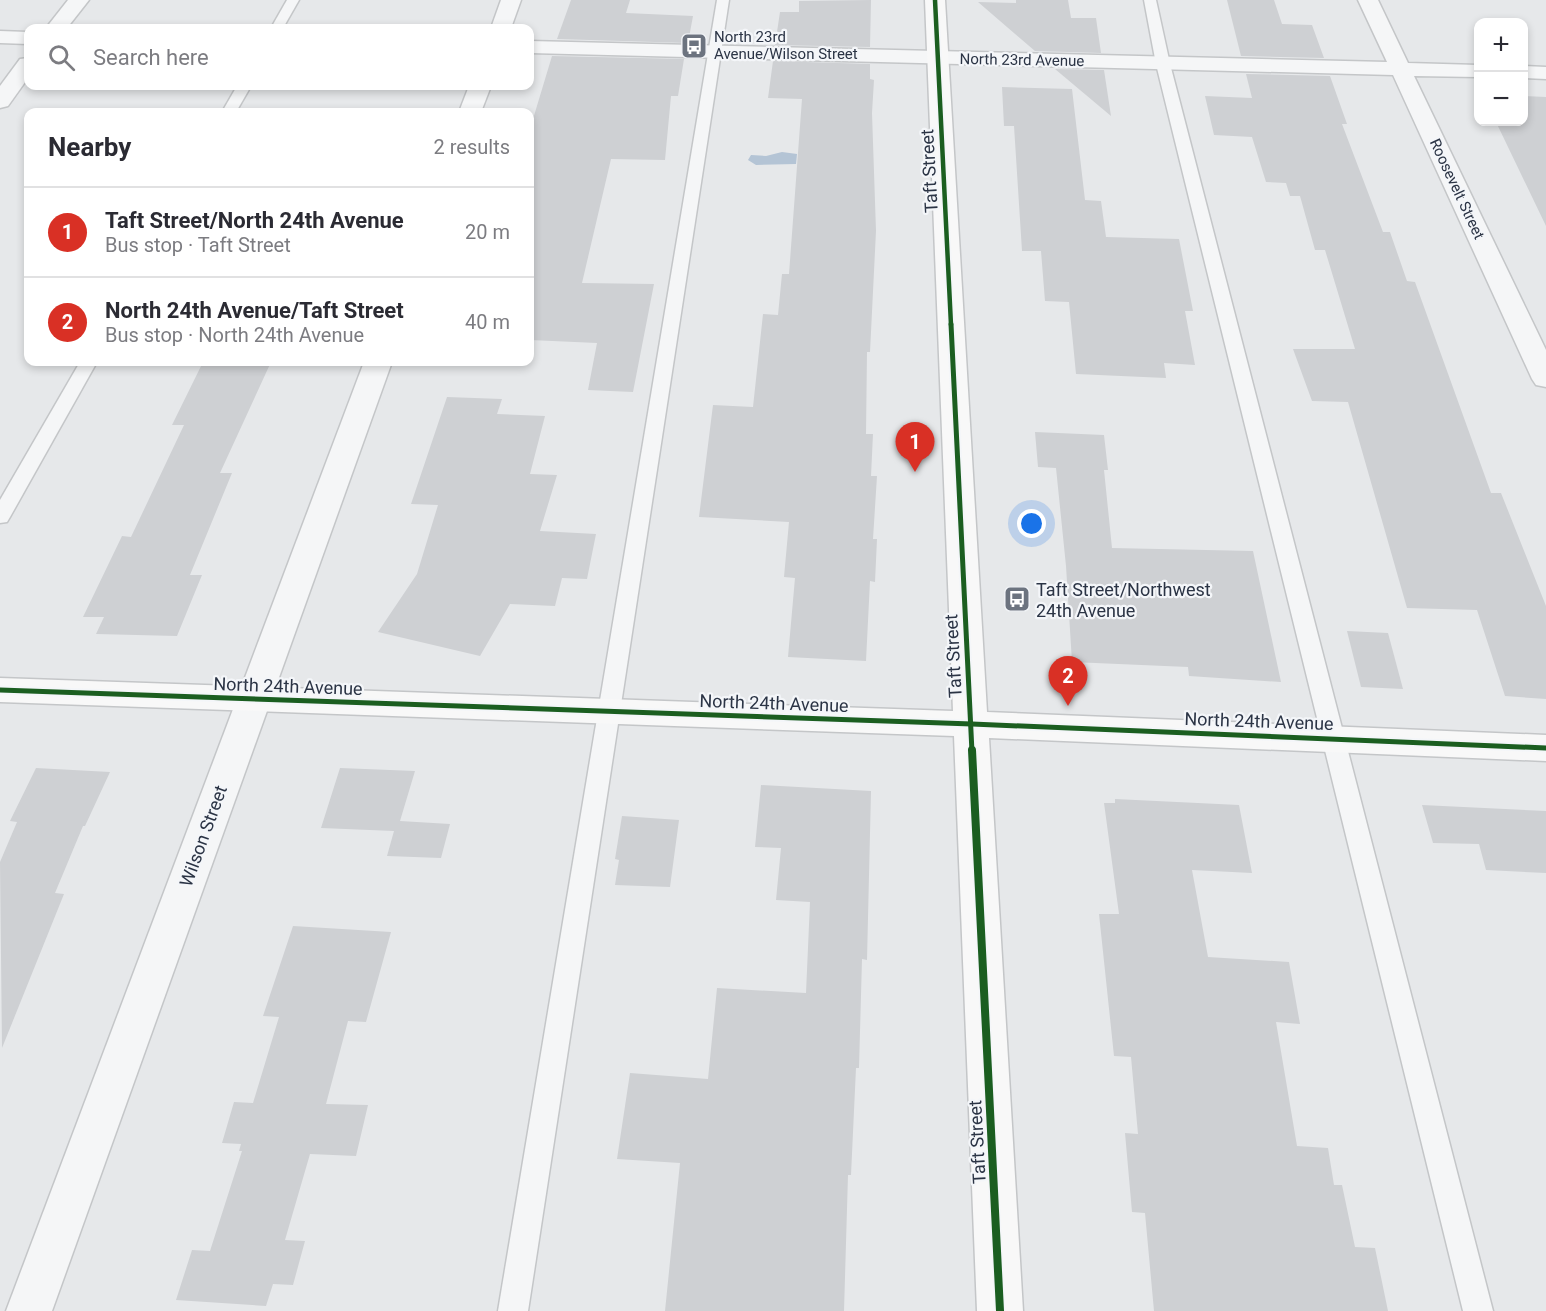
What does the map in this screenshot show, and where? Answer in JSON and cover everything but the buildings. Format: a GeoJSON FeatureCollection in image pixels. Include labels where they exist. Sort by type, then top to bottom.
{"type":"FeatureCollection","features":[{"type":"Feature","properties":{"kind":"street"},"geometry":{"type":"LineString","coordinates":[[59,24],[79,0]]}},
{"type":"Feature","properties":{"kind":"street"},"geometry":{"type":"LineString","coordinates":[[502,24],[511,0]]}},
{"type":"Feature","properties":{"kind":"street","name":"Taft Street"},"geometry":{"type":"LineString","coordinates":[[935,0],[1000,1311]]}},
{"type":"Feature","properties":{"kind":"street","name":"Roosevelt Street"},"geometry":{"type":"LineString","coordinates":[[1368,0],[1546,379]]}},
{"type":"Feature","properties":{"kind":"street"},"geometry":{"type":"LineString","coordinates":[[0,37],[24,38]]}},
{"type":"Feature","properties":{"kind":"street","name":"North 23rd Avenue"},"geometry":{"type":"LineString","coordinates":[[534,47],[1474,72]]}},
{"type":"Feature","properties":{"kind":"street"},"geometry":{"type":"LineString","coordinates":[[0,100],[24,69]]}},
{"type":"Feature","properties":{"kind":"street"},"geometry":{"type":"LineString","coordinates":[[1528,72],[1546,73]]}},
{"type":"Feature","properties":{"kind":"street"},"geometry":{"type":"LineString","coordinates":[[472,108],[478,90]]}},
{"type":"Feature","properties":{"kind":"street","name":"Wilson Street"},"geometry":{"type":"LineString","coordinates":[[29,1311],[377,366]]}},
{"type":"Feature","properties":{"kind":"street","name":"North 24th Avenue"},"geometry":{"type":"LineString","coordinates":[[0,690],[972,724],[1546,748]]}},
{"type":"Feature","properties":{"kind":"lane"},"geometry":{"type":"LineString","coordinates":[[279,24],[293,0]]}},
{"type":"Feature","properties":{"kind":"lane"},"geometry":{"type":"LineString","coordinates":[[513,1311],[723,0]]}},
{"type":"Feature","properties":{"kind":"lane"},"geometry":{"type":"LineString","coordinates":[[1150,0],[1163,64],[1478,1311]]}},
{"type":"Feature","properties":{"kind":"lane"},"geometry":{"type":"LineString","coordinates":[[231,108],[242,90]]}},
{"type":"Feature","properties":{"kind":"lane"},"geometry":{"type":"LineString","coordinates":[[0,517],[86,366]]}},
{"type":"Feature","properties":{"kind":"water"},"geometry":{"type":"Polygon","coordinates":[[[782,152],[797,154],[796,164],[756,165],[748,160],[751,155],[766,156],[782,152]]]}},
{"type":"Feature","properties":{"kind":"cycle path"},"geometry":{"type":"LineString","coordinates":[[935,0],[1000,1311]]}},
{"type":"Feature","properties":{"kind":"cycle path"},"geometry":{"type":"LineString","coordinates":[[0,690],[972,724],[1546,748]]}},
{"type":"Feature","properties":{"kind":"place","name":"North 23rd Avenue/Wilson Street"},"geometry":{"type":"Point","coordinates":[694,46]}},
{"type":"Feature","properties":{"kind":"place","name":"Taft Street/North 24th Avenue"},"geometry":{"type":"Point","coordinates":[915,472]}},
{"type":"Feature","properties":{"kind":"place","name":"Taft Street/Northwest 24th Avenue"},"geometry":{"type":"Point","coordinates":[1017,599]}},
{"type":"Feature","properties":{"kind":"place","name":"North 24th Avenue/Taft Street"},"geometry":{"type":"Point","coordinates":[1068,706]}}]}
